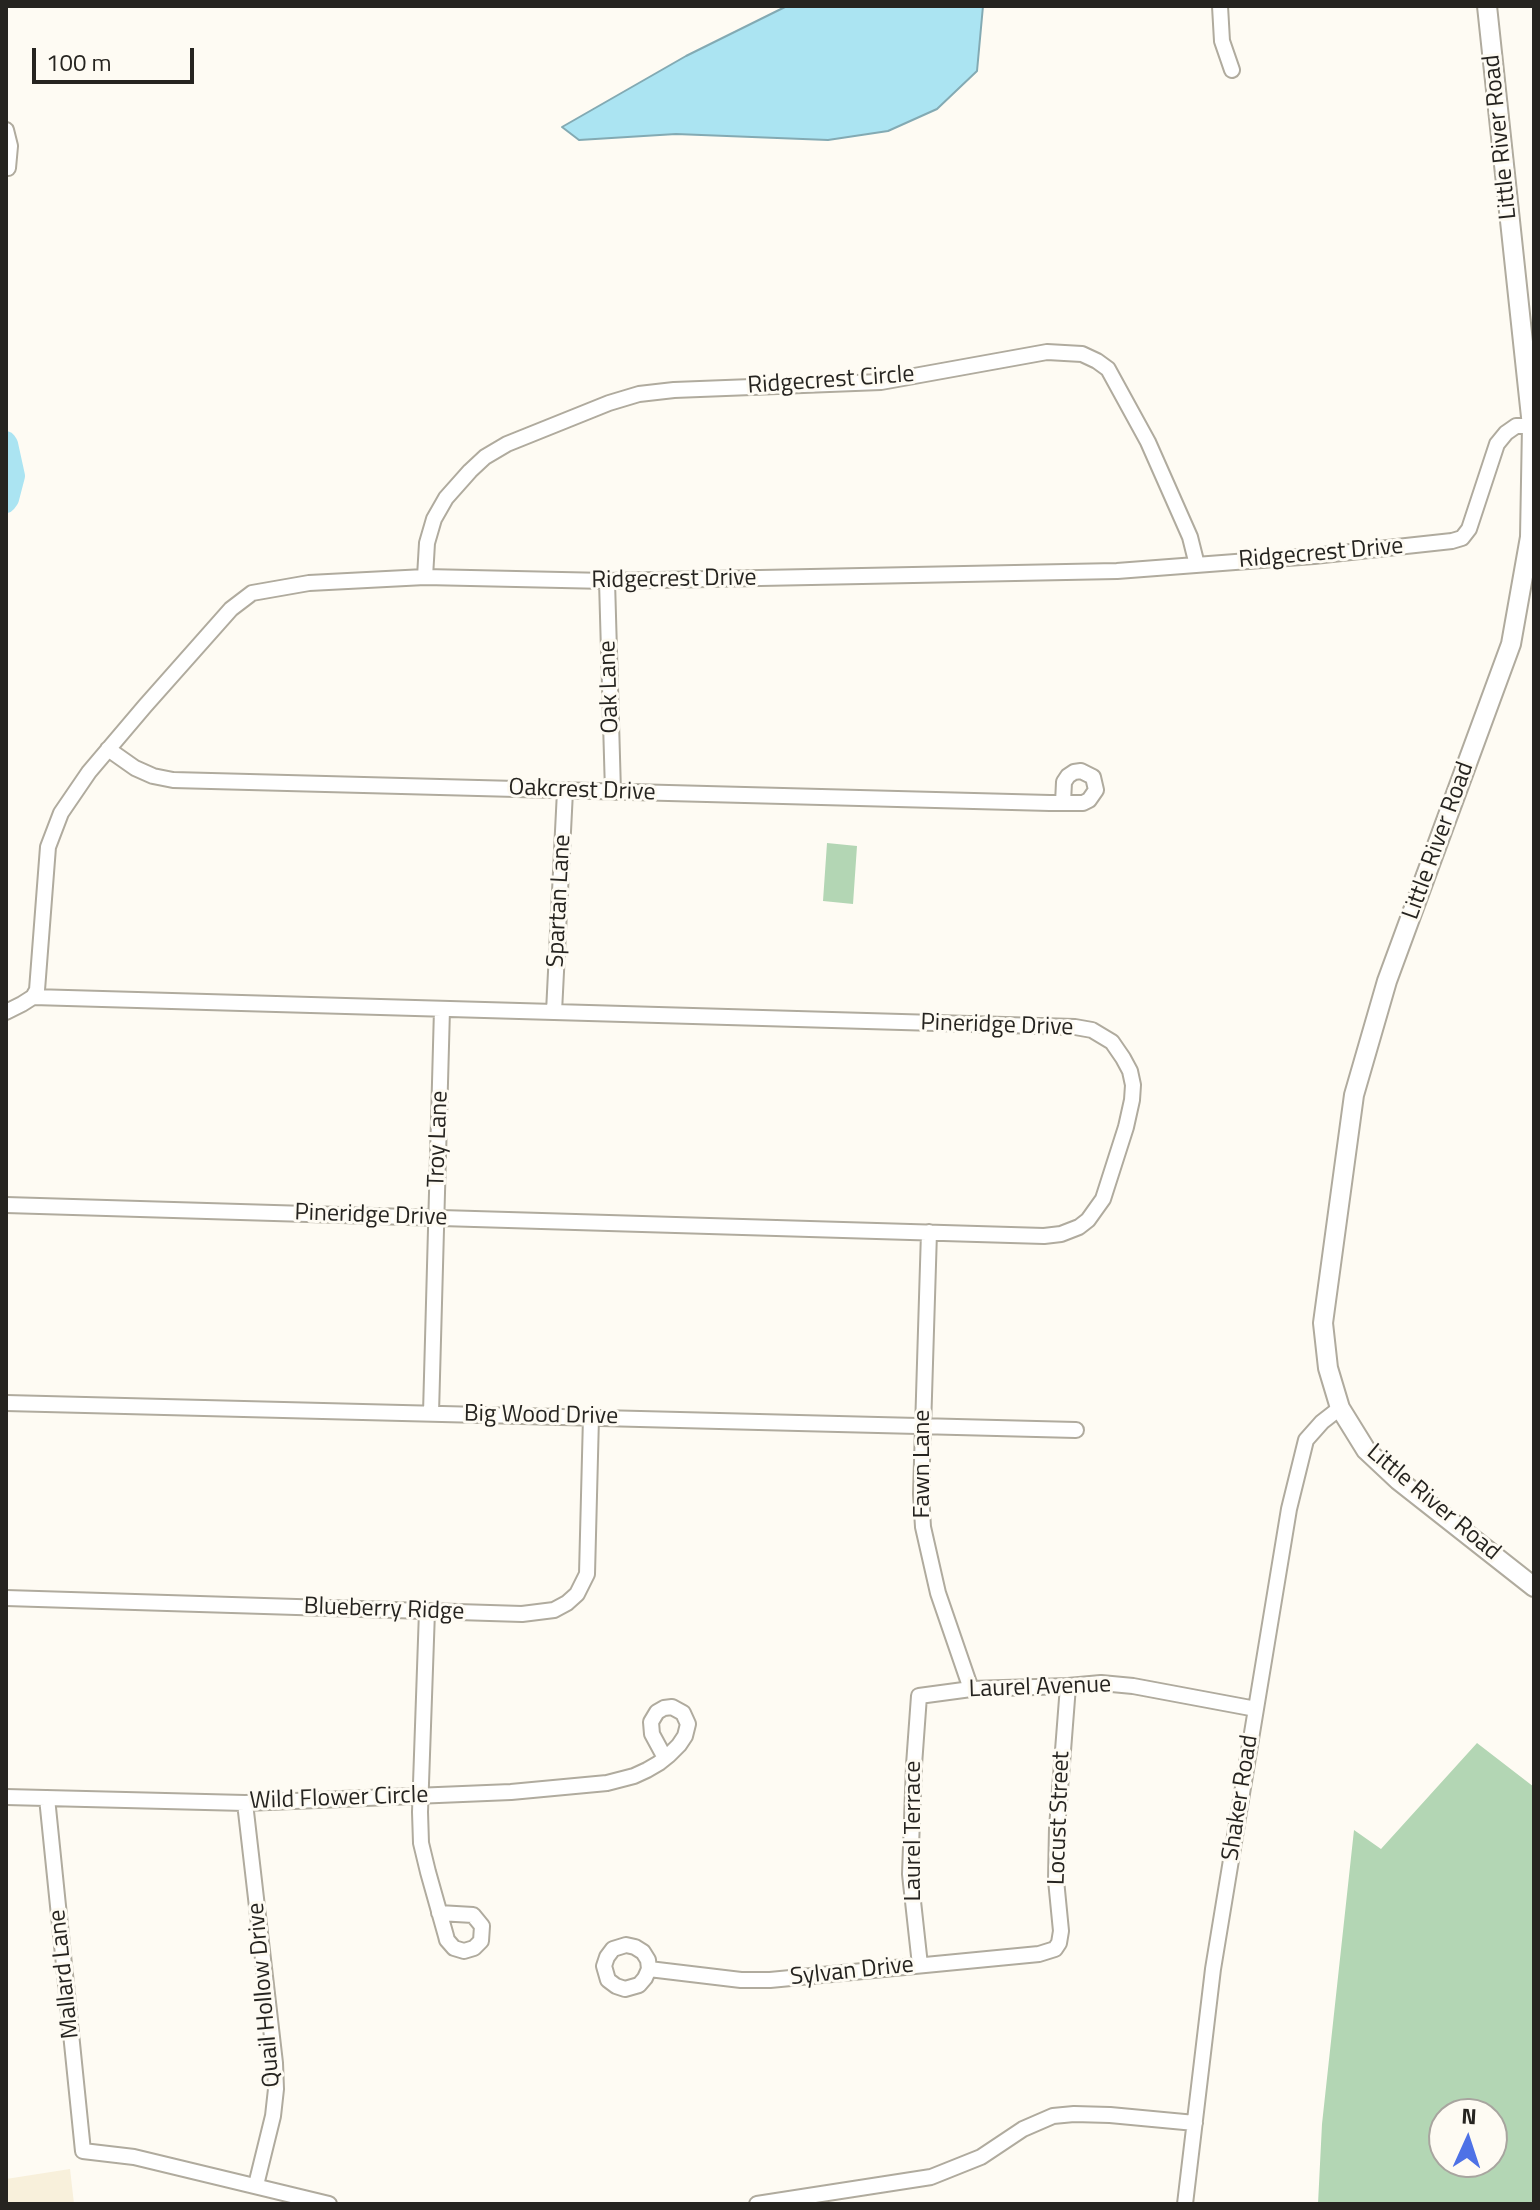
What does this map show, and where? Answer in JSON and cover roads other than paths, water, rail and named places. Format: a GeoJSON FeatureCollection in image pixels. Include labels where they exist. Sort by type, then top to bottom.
{"type":"FeatureCollection","features":[{"type":"Feature","properties":{"kind":"main road","name":"Little River Road"},"geometry":{"type":"LineString","coordinates":[[1487,6],[1532,426],[1530,537],[1511,644],[1387,981],[1354,1095],[1323,1323],[1328,1368],[1340,1408],[1366,1450],[1398,1480],[1534,1587]]}},
{"type":"Feature","properties":{"kind":"street"},"geometry":{"type":"LineString","coordinates":[[1220,6],[1222,41],[1232,70]]}},
{"type":"Feature","properties":{"kind":"street"},"geometry":{"type":"LineString","coordinates":[[6,130],[10,146],[8,168]]}},
{"type":"Feature","properties":{"kind":"street","name":"Ridgecrest Circle"},"geometry":{"type":"LineString","coordinates":[[425,577],[427,543],[434,519],[446,498],[470,471],[485,457],[507,444],[609,403],[639,394],[674,390],[881,382],[1047,352],[1082,354],[1108,369],[1148,442],[1190,537],[1197,565]]}},
{"type":"Feature","properties":{"kind":"street","name":"Ridgecrest Drive"},"geometry":{"type":"LineString","coordinates":[[33,997],[40,968],[48,847],[61,813],[108,749],[231,609],[252,593],[309,583],[425,577],[607,581],[1066,573],[1197,565],[1452,541],[1462,538],[1469,529],[1497,444],[1516,426],[1532,426]]}},
{"type":"Feature","properties":{"kind":"street","name":"Oak Lane"},"geometry":{"type":"LineString","coordinates":[[607,581],[613,792]]}},
{"type":"Feature","properties":{"kind":"street","name":"Oakcrest Drive"},"geometry":{"type":"LineString","coordinates":[[108,749],[135,768],[173,780],[1063,803]]}},
{"type":"Feature","properties":{"kind":"street","name":"Spartan Lane"},"geometry":{"type":"LineString","coordinates":[[554,1012],[565,791]]}},
{"type":"Feature","properties":{"kind":"street"},"geometry":{"type":"LineString","coordinates":[[6,1012],[33,997]]}},
{"type":"Feature","properties":{"kind":"street","name":"Pineridge Drive"},"geometry":{"type":"LineString","coordinates":[[6,1205],[1044,1236],[1072,1231],[1088,1220],[1103,1199],[1132,1100],[1130,1071],[1112,1042],[1092,1030],[1075,1027],[33,997]]}},
{"type":"Feature","properties":{"kind":"street","name":"Troy Lane"},"geometry":{"type":"LineString","coordinates":[[431,1413],[442,1009]]}},
{"type":"Feature","properties":{"kind":"street","name":"Fawn Lane"},"geometry":{"type":"LineString","coordinates":[[929,1232],[921,1494],[925,1538],[938,1593],[971,1689]]}},
{"type":"Feature","properties":{"kind":"street","name":"Big Wood Drive"},"geometry":{"type":"LineString","coordinates":[[6,1403],[1076,1430]]}},
{"type":"Feature","properties":{"kind":"street","name":"Shaker Road"},"geometry":{"type":"LineString","coordinates":[[1185,2204],[1213,1969],[1289,1509],[1303,1447],[1313,1431],[1340,1408]]}},
{"type":"Feature","properties":{"kind":"street","name":"Blueberry Ridge"},"geometry":{"type":"LineString","coordinates":[[6,1598],[427,1611],[538,1613],[554,1610],[577,1594],[587,1574],[591,1417]]}},
{"type":"Feature","properties":{"kind":"street"},"geometry":{"type":"LineString","coordinates":[[427,1611],[421,1843],[439,1913]]}},
{"type":"Feature","properties":{"kind":"street","name":"Laurel Avenue"},"geometry":{"type":"LineString","coordinates":[[919,1696],[971,1689],[1101,1683],[1256,1709]]}},
{"type":"Feature","properties":{"kind":"street","name":"Locust Street"},"geometry":{"type":"LineString","coordinates":[[1055,1949],[1061,1931],[1056,1880],[1057,1828],[1068,1686]]}},
{"type":"Feature","properties":{"kind":"street","name":"Laurel Terrace"},"geometry":{"type":"LineString","coordinates":[[919,1696],[910,1874],[920,1965]]}},
{"type":"Feature","properties":{"kind":"street","name":"Wild Flower Circle"},"geometry":{"type":"LineString","coordinates":[[6,1797],[245,1803],[511,1792],[607,1783],[634,1776],[665,1758]]}},
{"type":"Feature","properties":{"kind":"street","name":"Mallard Lane"},"geometry":{"type":"LineString","coordinates":[[47,1798],[83,2151],[134,2157],[256,2185]]}},
{"type":"Feature","properties":{"kind":"street","name":"Quail Hollow Drive"},"geometry":{"type":"LineString","coordinates":[[245,1803],[276,2089],[273,2116],[256,2185]]}},
{"type":"Feature","properties":{"kind":"street","name":"Sylvan Drive"},"geometry":{"type":"LineString","coordinates":[[649,1969],[741,1980],[770,1980],[1039,1954],[1055,1949]]}},
{"type":"Feature","properties":{"kind":"street"},"geometry":{"type":"LineString","coordinates":[[757,2204],[931,2177],[981,2157],[1023,2129],[1053,2116],[1110,2115],[1195,2123]]}},
{"type":"Feature","properties":{"kind":"street"},"geometry":{"type":"LineString","coordinates":[[256,2185],[329,2204]]}},
{"type":"Feature","properties":{"kind":"water"},"geometry":{"type":"Polygon","coordinates":[[[787,6],[983,6],[977,71],[937,109],[888,131],[828,140],[676,134],[579,140],[562,127],[686,56],[787,6]]]}},
{"type":"Feature","properties":{"kind":"waterway"},"geometry":{"type":"LineString","coordinates":[[6,441],[15,476],[6,503]]}}]}
